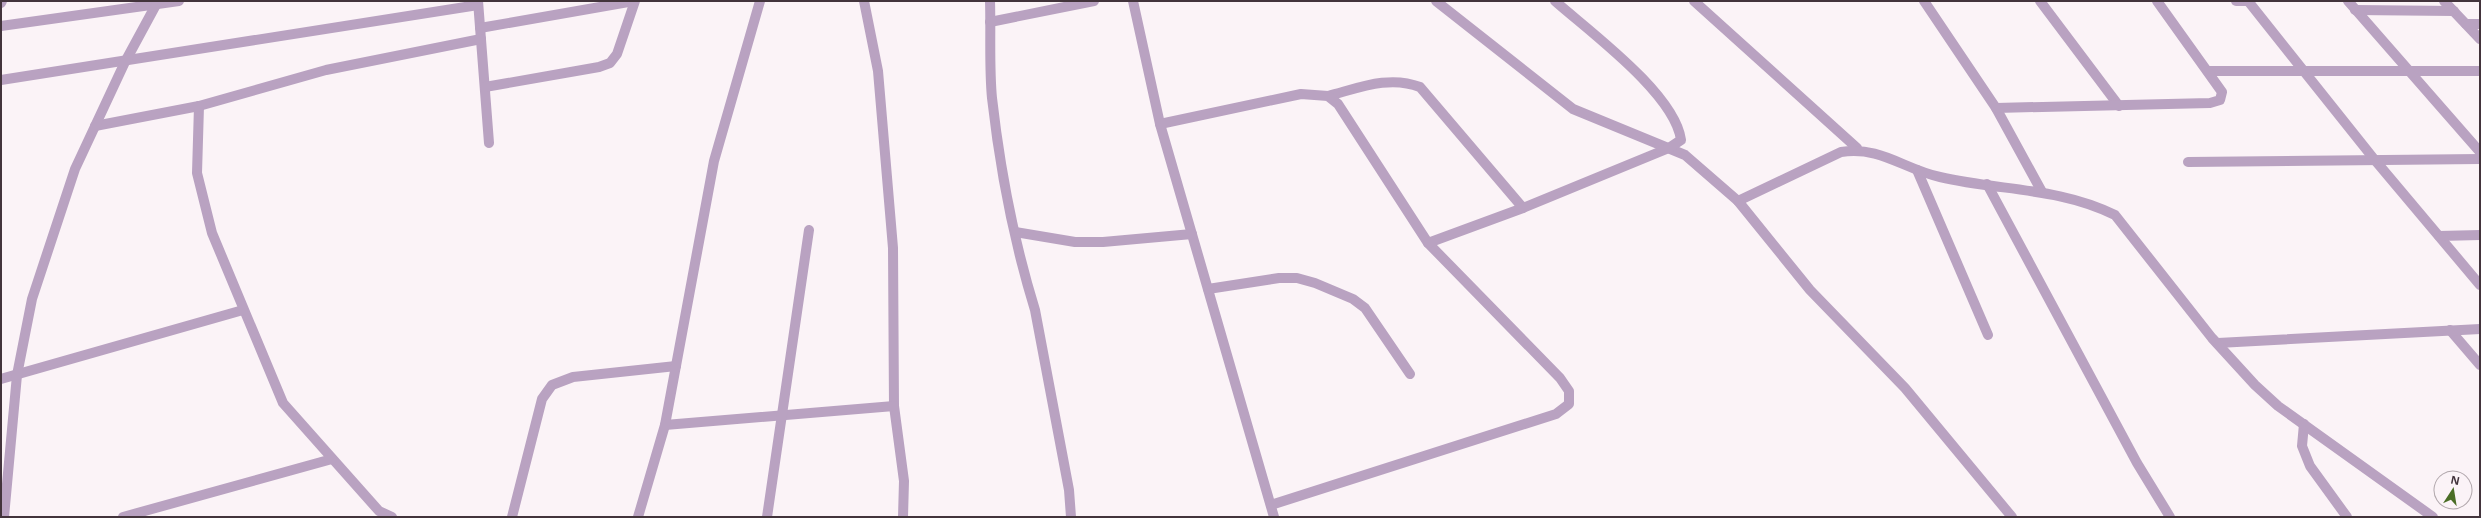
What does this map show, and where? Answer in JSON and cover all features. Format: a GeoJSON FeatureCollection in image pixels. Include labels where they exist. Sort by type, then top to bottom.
{"type":"FeatureCollection","features":[{"type":"Feature","properties":{"kind":"street"},"geometry":{"type":"LineString","coordinates":[[1,26],[179,1]]}},
{"type":"Feature","properties":{"kind":"street"},"geometry":{"type":"LineString","coordinates":[[480,28],[635,1],[617,54],[610,63],[599,67],[485,86]]}},
{"type":"Feature","properties":{"kind":"street"},"geometry":{"type":"LineString","coordinates":[[638,517],[665,425],[714,161],[760,1]]}},
{"type":"Feature","properties":{"kind":"street"},"geometry":{"type":"LineString","coordinates":[[864,1],[878,71],[893,248],[894,406],[904,481],[903,517]]}},
{"type":"Feature","properties":{"kind":"street"},"geometry":{"type":"LineString","coordinates":[[990,1],[992,98],[1005,185],[1026,282],[1035,310],[1069,490],[1071,517]]}},
{"type":"Feature","properties":{"kind":"street"},"geometry":{"type":"LineString","coordinates":[[990,22],[1094,1]]}},
{"type":"Feature","properties":{"kind":"street"},"geometry":{"type":"LineString","coordinates":[[1133,1],[1160,124],[1274,517]]}},
{"type":"Feature","properties":{"kind":"street"},"geometry":{"type":"LineString","coordinates":[[1436,1],[1573,109],[1588,117],[1685,155],[1738,201],[1810,290],[1905,388],[2012,517]]}},
{"type":"Feature","properties":{"kind":"street"},"geometry":{"type":"LineString","coordinates":[[1428,243],[1523,208],[1669,148],[1681,140],[1683,134],[1679,125],[1655,92],[1555,1]]}},
{"type":"Feature","properties":{"kind":"street"},"geometry":{"type":"LineString","coordinates":[[1694,1],[1858,148]]}},
{"type":"Feature","properties":{"kind":"street"},"geometry":{"type":"LineString","coordinates":[[1924,1],[1996,108],[2042,192]]}},
{"type":"Feature","properties":{"kind":"street"},"geometry":{"type":"LineString","coordinates":[[2040,1],[2119,106]]}},
{"type":"Feature","properties":{"kind":"street"},"geometry":{"type":"LineString","coordinates":[[1996,108],[2210,104],[2220,100],[2222,92],[2157,1]]}},
{"type":"Feature","properties":{"kind":"street"},"geometry":{"type":"LineString","coordinates":[[2236,1],[2248,1],[2374,159],[2480,285]]}},
{"type":"Feature","properties":{"kind":"street"},"geometry":{"type":"LineString","coordinates":[[2348,1],[2480,152]]}},
{"type":"Feature","properties":{"kind":"street"},"geometry":{"type":"LineString","coordinates":[[2444,1],[2480,39]]}},
{"type":"Feature","properties":{"kind":"street"},"geometry":{"type":"LineString","coordinates":[[4,517],[17,375],[32,300],[75,169],[125,62],[157,3]]}},
{"type":"Feature","properties":{"kind":"street"},"geometry":{"type":"LineString","coordinates":[[1,80],[125,62],[478,3],[489,143]]}},
{"type":"Feature","properties":{"kind":"street"},"geometry":{"type":"LineString","coordinates":[[2355,10],[2454,11]]}},
{"type":"Feature","properties":{"kind":"street"},"geometry":{"type":"LineString","coordinates":[[2466,24],[2480,24]]}},
{"type":"Feature","properties":{"kind":"street"},"geometry":{"type":"LineString","coordinates":[[95,126],[199,106],[326,70],[481,39]]}},
{"type":"Feature","properties":{"kind":"street"},"geometry":{"type":"LineString","coordinates":[[2208,71],[2480,71]]}},
{"type":"Feature","properties":{"kind":"street"},"geometry":{"type":"LineString","coordinates":[[1160,124],[1301,94],[1328,96],[1390,81],[1410,82],[1420,87],[1523,208]]}},
{"type":"Feature","properties":{"kind":"street"},"geometry":{"type":"LineString","coordinates":[[1271,505],[1556,414],[1569,404],[1570,390],[1560,378],[1428,243],[1338,104],[1328,96]]}},
{"type":"Feature","properties":{"kind":"street"},"geometry":{"type":"LineString","coordinates":[[199,106],[197,173],[212,233],[243,310],[284,403],[379,511],[392,517]]}},
{"type":"Feature","properties":{"kind":"street"},"geometry":{"type":"LineString","coordinates":[[1738,201],[1841,152],[1858,148],[1878,151],[1917,170],[1934,176],[2042,192],[2097,204],[2115,215],[2218,344],[2258,389],[2433,517]]}},
{"type":"Feature","properties":{"kind":"street"},"geometry":{"type":"LineString","coordinates":[[2188,162],[2480,159]]}},
{"type":"Feature","properties":{"kind":"street"},"geometry":{"type":"LineString","coordinates":[[1917,170],[1988,335]]}},
{"type":"Feature","properties":{"kind":"street"},"geometry":{"type":"LineString","coordinates":[[1986,184],[2137,463],[2170,517]]}},
{"type":"Feature","properties":{"kind":"street"},"geometry":{"type":"LineString","coordinates":[[767,517],[809,230]]}},
{"type":"Feature","properties":{"kind":"street"},"geometry":{"type":"LineString","coordinates":[[1015,232],[1076,242],[1103,242],[1192,234]]}},
{"type":"Feature","properties":{"kind":"street"},"geometry":{"type":"LineString","coordinates":[[2439,236],[2480,235]]}},
{"type":"Feature","properties":{"kind":"street"},"geometry":{"type":"LineString","coordinates":[[1208,289],[1279,278],[1297,278],[1315,283],[1353,299],[1365,308],[1410,374]]}},
{"type":"Feature","properties":{"kind":"street"},"geometry":{"type":"LineString","coordinates":[[1,379],[243,310]]}},
{"type":"Feature","properties":{"kind":"street"},"geometry":{"type":"LineString","coordinates":[[2218,344],[2480,329]]}},
{"type":"Feature","properties":{"kind":"street"},"geometry":{"type":"LineString","coordinates":[[2450,330],[2480,365]]}},
{"type":"Feature","properties":{"kind":"street"},"geometry":{"type":"LineString","coordinates":[[510,517],[542,399],[552,385],[573,377],[676,366]]}},
{"type":"Feature","properties":{"kind":"street"},"geometry":{"type":"LineString","coordinates":[[665,425],[894,406]]}},
{"type":"Feature","properties":{"kind":"street"},"geometry":{"type":"LineString","coordinates":[[2304,424],[2302,446],[2310,466],[2347,517]]}},
{"type":"Feature","properties":{"kind":"street"},"geometry":{"type":"LineString","coordinates":[[123,517],[332,459]]}}]}
